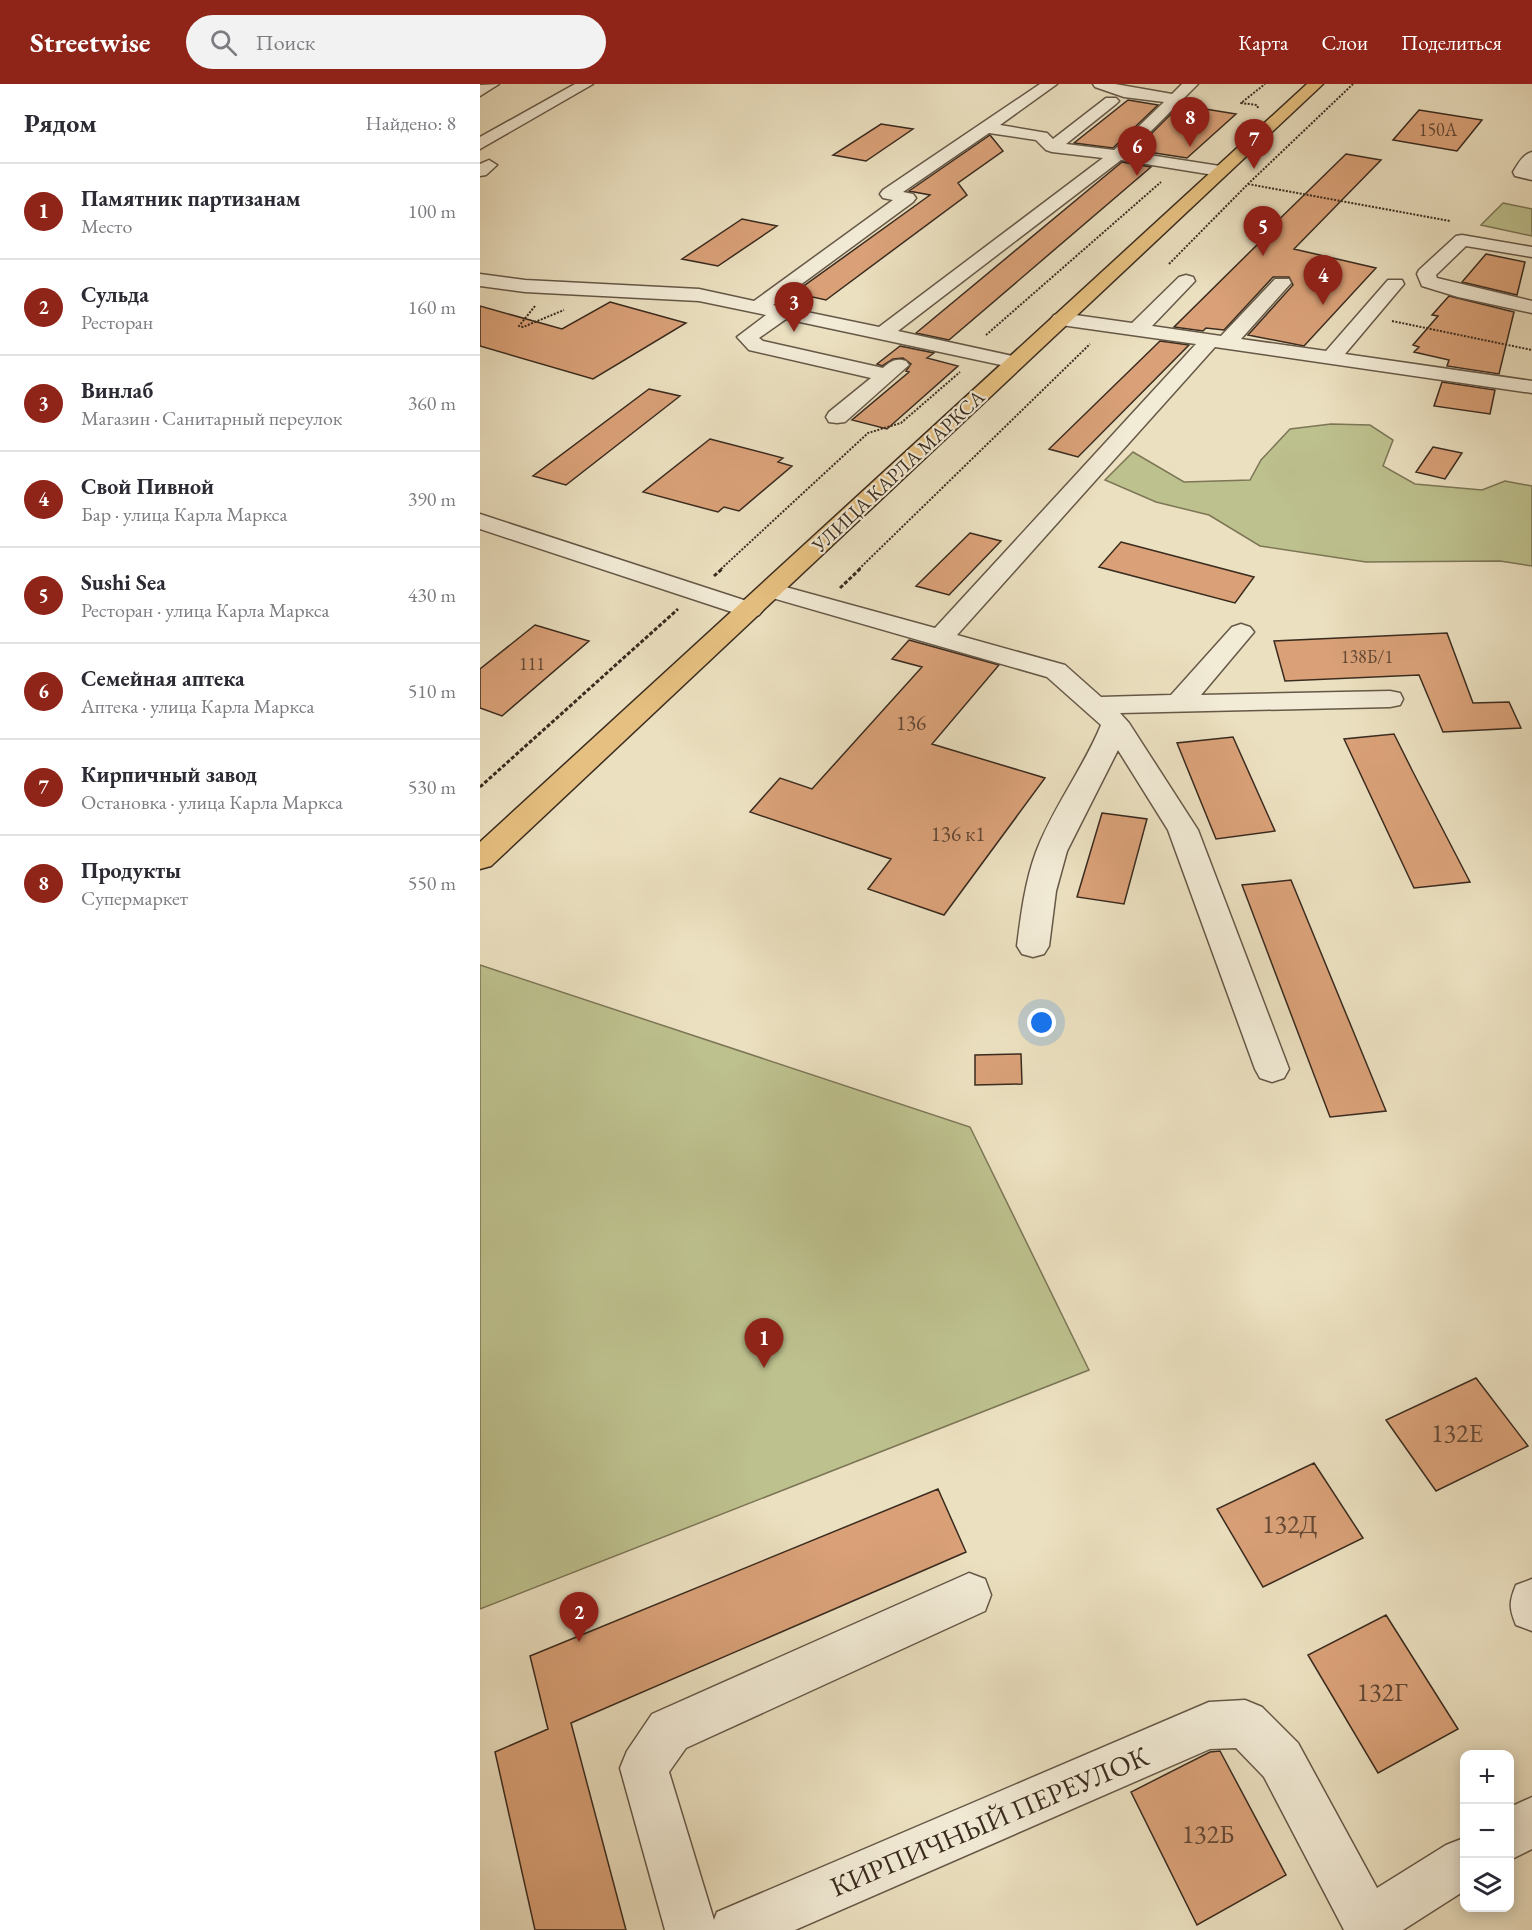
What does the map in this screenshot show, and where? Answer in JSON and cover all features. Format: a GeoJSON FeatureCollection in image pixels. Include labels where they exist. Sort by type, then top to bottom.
{"type":"FeatureCollection","features":[{"type":"Feature","properties":{"kind":"highway","name":"УЛИЦА КАРЛА МАРКСА"},"geometry":{"type":"LineString","coordinates":[[480,859],[1316,84]]}},
{"type":"Feature","properties":{"kind":"street"},"geometry":{"type":"LineString","coordinates":[[480,144],[487,134],[586,84]]}},
{"type":"Feature","properties":{"kind":"street"},"geometry":{"type":"LineString","coordinates":[[1100,84],[1124,92],[1173,99]]}},
{"type":"Feature","properties":{"kind":"street"},"geometry":{"type":"LineString","coordinates":[[882,334],[1118,155],[1191,84]]}},
{"type":"Feature","properties":{"kind":"street"},"geometry":{"type":"LineString","coordinates":[[1024,87],[1046,87]]}},
{"type":"Feature","properties":{"kind":"street"},"geometry":{"type":"LineString","coordinates":[[756,308],[907,198],[889,194],[1046,87]]}},
{"type":"Feature","properties":{"kind":"street"},"geometry":{"type":"LineString","coordinates":[[1052,147],[1111,101]]}},
{"type":"Feature","properties":{"kind":"street"},"geometry":{"type":"LineString","coordinates":[[986,128],[1041,136],[1052,147],[1220,171]]}},
{"type":"Feature","properties":{"kind":"street"},"geometry":{"type":"LineString","coordinates":[[1532,158],[1521,172],[1532,175]]}},
{"type":"Feature","properties":{"kind":"street"},"geometry":{"type":"LineString","coordinates":[[1532,252],[1462,240],[1426,274],[1429,282],[1458,291],[1532,307]]}},
{"type":"Feature","properties":{"kind":"street"},"geometry":{"type":"LineString","coordinates":[[480,280],[525,286],[699,296],[1015,362]]}},
{"type":"Feature","properties":{"kind":"street"},"geometry":{"type":"LineString","coordinates":[[1137,330],[1186,281]]}},
{"type":"Feature","properties":{"kind":"street"},"geometry":{"type":"LineString","coordinates":[[940,638],[1218,342],[1282,283]]}},
{"type":"Feature","properties":{"kind":"street"},"geometry":{"type":"LineString","coordinates":[[1330,358],[1395,284]]}},
{"type":"Feature","properties":{"kind":"street"},"geometry":{"type":"LineString","coordinates":[[782,313],[747,337],[756,346],[887,375]]}},
{"type":"Feature","properties":{"kind":"street"},"geometry":{"type":"LineString","coordinates":[[1061,318],[1532,387]]}},
{"type":"Feature","properties":{"kind":"street"},"geometry":{"type":"LineString","coordinates":[[837,417],[926,343]]}},
{"type":"Feature","properties":{"kind":"street"},"geometry":{"type":"LineString","coordinates":[[480,522],[750,610]]}},
{"type":"Feature","properties":{"kind":"street"},"geometry":{"type":"LineString","coordinates":[[771,591],[1056,671],[1104,714],[1183,830],[1272,1069]]}},
{"type":"Feature","properties":{"kind":"street"},"geometry":{"type":"LineString","coordinates":[[1179,703],[1241,632]]}},
{"type":"Feature","properties":{"kind":"street"},"geometry":{"type":"LineString","coordinates":[[1104,714],[1179,703],[1390,699]]}},
{"type":"Feature","properties":{"kind":"street"},"geometry":{"type":"LineString","coordinates":[[1033,946],[1041,886],[1056,840],[1101,757],[1104,714]]}},
{"type":"Feature","properties":{"kind":"street"},"geometry":{"type":"LineString","coordinates":[[691,1930],[644,1768],[669,1731],[969,1595]]}},
{"type":"Feature","properties":{"kind":"street"},"geometry":{"type":"LineString","coordinates":[[1532,1601],[1532,1609]]}},
{"type":"Feature","properties":{"kind":"street","name":"КИРПИЧНЫЙ ПЕРЕУЛОК"},"geometry":{"type":"LineString","coordinates":[[735,1930],[1209,1726],[1245,1724],[1281,1760],[1370,1926]]}},
{"type":"Feature","properties":{"kind":"street"},"geometry":{"type":"LineString","coordinates":[[1514,1832],[1532,1821]]}},
{"type":"Feature","properties":{"kind":"street"},"geometry":{"type":"LineString","coordinates":[[1370,1926],[1460,1866]]}},
{"type":"Feature","properties":{"kind":"path"},"geometry":{"type":"LineString","coordinates":[[1258,109],[1257,105],[1241,103],[1265,84]]}},
{"type":"Feature","properties":{"kind":"path"},"geometry":{"type":"LineString","coordinates":[[480,787],[697,592],[868,433],[901,423],[980,355],[987,334],[1181,165]]}},
{"type":"Feature","properties":{"kind":"path"},"geometry":{"type":"LineString","coordinates":[[1248,184],[1454,222],[1462,240]]}},
{"type":"Feature","properties":{"kind":"path"},"geometry":{"type":"LineString","coordinates":[[1366,316],[1532,350]]}},
{"type":"Feature","properties":{"kind":"green space"},"geometry":{"type":"Polygon","coordinates":[[[1503,203],[1532,209],[1532,236],[1481,225],[1503,203]]]}},
{"type":"Feature","properties":{"kind":"green space"},"geometry":{"type":"Polygon","coordinates":[[[1331,424],[1370,425],[1393,440],[1383,466],[1415,484],[1482,490],[1505,481],[1532,486],[1532,566],[1500,561],[1366,562],[1260,546],[1209,515],[1156,502],[1105,480],[1133,452],[1184,482],[1250,480],[1261,460],[1290,429],[1331,424]]]}},
{"type":"Feature","properties":{"kind":"green space"},"geometry":{"type":"Polygon","coordinates":[[[480,965],[970,1127],[1089,1370],[480,1609],[480,965]]]}},
{"type":"Feature","properties":{"kind":"building"},"geometry":{"type":"Polygon","coordinates":[[[1128,100],[1158,105],[1113,148],[1074,143],[1128,100]]]}},
{"type":"Feature","properties":{"kind":"building"},"geometry":{"type":"Polygon","coordinates":[[[1187,106],[1236,114],[1187,158],[1135,150],[1177,108],[1184,109],[1187,106]]]}},
{"type":"Feature","properties":{"kind":"building"},"geometry":{"type":"Polygon","coordinates":[[[1419,110],[1482,120],[1457,151],[1393,140],[1419,110]]]}},
{"type":"Feature","properties":{"kind":"building"},"geometry":{"type":"Polygon","coordinates":[[[881,124],[913,129],[866,161],[833,155],[881,124]]]}},
{"type":"Feature","properties":{"kind":"building"},"geometry":{"type":"Polygon","coordinates":[[[990,135],[1003,151],[958,183],[967,195],[826,300],[794,293],[930,195],[909,191],[990,135]]]}},
{"type":"Feature","properties":{"kind":"building"},"geometry":{"type":"Polygon","coordinates":[[[1346,154],[1381,160],[1294,249],[1376,268],[1304,346],[1248,335],[1293,285],[1289,277],[1273,277],[1224,330],[1206,328],[1203,331],[1174,327],[1264,238],[1261,237],[1346,154]]]}},
{"type":"Feature","properties":{"kind":"building"},"geometry":{"type":"Polygon","coordinates":[[[1122,162],[1151,167],[949,340],[916,333],[1122,162]]]}},
{"type":"Feature","properties":{"kind":"building"},"geometry":{"type":"Polygon","coordinates":[[[742,219],[777,226],[718,266],[682,259],[742,219]]]}},
{"type":"Feature","properties":{"kind":"building"},"geometry":{"type":"Polygon","coordinates":[[[1486,254],[1525,262],[1517,295],[1462,282],[1486,254]]]}},
{"type":"Feature","properties":{"kind":"building"},"geometry":{"type":"Polygon","coordinates":[[[1449,296],[1514,312],[1499,374],[1447,366],[1449,360],[1414,352],[1419,347],[1413,345],[1438,316],[1432,315],[1449,296]]]}},
{"type":"Feature","properties":{"kind":"building"},"geometry":{"type":"Polygon","coordinates":[[[610,302],[686,323],[593,379],[480,346],[480,306],[562,329],[610,302]]]}},
{"type":"Feature","properties":{"kind":"building"},"geometry":{"type":"Polygon","coordinates":[[[1160,341],[1189,345],[1078,457],[1049,449],[1160,341]]]}},
{"type":"Feature","properties":{"kind":"building"},"geometry":{"type":"Polygon","coordinates":[[[900,346],[934,353],[927,358],[958,366],[887,429],[852,420],[909,372],[906,371],[911,364],[903,358],[893,359],[882,366],[877,364],[900,346]]]}},
{"type":"Feature","properties":{"kind":"building"},"geometry":{"type":"Polygon","coordinates":[[[1442,382],[1495,390],[1490,414],[1434,406],[1442,382]]]}},
{"type":"Feature","properties":{"kind":"building"},"geometry":{"type":"Polygon","coordinates":[[[649,389],[680,396],[566,485],[533,476],[649,389]]]}},
{"type":"Feature","properties":{"kind":"building"},"geometry":{"type":"Polygon","coordinates":[[[710,439],[783,458],[778,462],[792,466],[739,511],[724,507],[718,512],[643,492],[710,439]]]}},
{"type":"Feature","properties":{"kind":"building"},"geometry":{"type":"Polygon","coordinates":[[[1433,447],[1462,453],[1445,479],[1416,472],[1433,447]]]}},
{"type":"Feature","properties":{"kind":"building"},"geometry":{"type":"Polygon","coordinates":[[[970,533],[1001,541],[949,595],[916,586],[970,533]]]}},
{"type":"Feature","properties":{"kind":"building"},"geometry":{"type":"Polygon","coordinates":[[[1121,542],[1254,577],[1235,603],[1099,567],[1121,542]]]}},
{"type":"Feature","properties":{"kind":"building"},"geometry":{"type":"Polygon","coordinates":[[[535,625],[589,641],[502,716],[480,708],[480,669],[535,625]]]}},
{"type":"Feature","properties":{"kind":"building"},"geometry":{"type":"Polygon","coordinates":[[[1447,633],[1473,703],[1509,702],[1521,728],[1443,732],[1419,675],[1285,681],[1274,641],[1447,633]]]}},
{"type":"Feature","properties":{"kind":"building"},"geometry":{"type":"Polygon","coordinates":[[[909,640],[999,665],[932,744],[1045,778],[944,915],[868,889],[891,859],[750,812],[780,778],[812,789],[922,667],[892,659],[909,640]]]}},
{"type":"Feature","properties":{"kind":"building"},"geometry":{"type":"Polygon","coordinates":[[[1394,734],[1470,882],[1414,888],[1344,739],[1394,734]]]}},
{"type":"Feature","properties":{"kind":"building"},"geometry":{"type":"Polygon","coordinates":[[[1233,737],[1275,831],[1216,839],[1177,743],[1233,737]]]}},
{"type":"Feature","properties":{"kind":"building"},"geometry":{"type":"Polygon","coordinates":[[[1102,813],[1147,819],[1124,904],[1077,897],[1102,813]]]}},
{"type":"Feature","properties":{"kind":"building"},"geometry":{"type":"Polygon","coordinates":[[[1291,880],[1386,1111],[1330,1117],[1242,885],[1291,880]]]}},
{"type":"Feature","properties":{"kind":"building"},"geometry":{"type":"Polygon","coordinates":[[[1021,1054],[1022,1084],[975,1085],[975,1055],[1021,1054]]]}},
{"type":"Feature","properties":{"kind":"building"},"geometry":{"type":"Polygon","coordinates":[[[1476,1378],[1528,1446],[1436,1491],[1386,1420],[1476,1378]]]}},
{"type":"Feature","properties":{"kind":"building"},"geometry":{"type":"Polygon","coordinates":[[[1314,1463],[1363,1538],[1263,1587],[1217,1509],[1314,1463]]]}},
{"type":"Feature","properties":{"kind":"building"},"geometry":{"type":"Polygon","coordinates":[[[938,1489],[966,1552],[571,1723],[626,1930],[535,1930],[495,1752],[548,1729],[530,1656],[938,1489]]]}},
{"type":"Feature","properties":{"kind":"building"},"geometry":{"type":"Polygon","coordinates":[[[1386,1615],[1458,1729],[1378,1773],[1308,1655],[1386,1615]]]}},
{"type":"Feature","properties":{"kind":"building"},"geometry":{"type":"Polygon","coordinates":[[[1220,1751],[1286,1875],[1197,1925],[1131,1792],[1210,1752],[1220,1751]]]}},
{"type":"Feature","properties":{"kind":"place","name":"Продукты"},"geometry":{"type":"Point","coordinates":[1190,147]}},
{"type":"Feature","properties":{"kind":"place","name":"Кирпичный завод"},"geometry":{"type":"Point","coordinates":[1254,169]}},
{"type":"Feature","properties":{"kind":"place","name":"Семейная аптека"},"geometry":{"type":"Point","coordinates":[1137,176]}},
{"type":"Feature","properties":{"kind":"place","name":"Sushi Sea"},"geometry":{"type":"Point","coordinates":[1263,256]}},
{"type":"Feature","properties":{"kind":"place","name":"Свой Пивной"},"geometry":{"type":"Point","coordinates":[1323,305]}},
{"type":"Feature","properties":{"kind":"place","name":"Винлаб"},"geometry":{"type":"Point","coordinates":[794,332]}},
{"type":"Feature","properties":{"kind":"place","name":"Памятник партизанам"},"geometry":{"type":"Point","coordinates":[764,1368]}},
{"type":"Feature","properties":{"kind":"place","name":"Сульда"},"geometry":{"type":"Point","coordinates":[579,1642]}}]}
